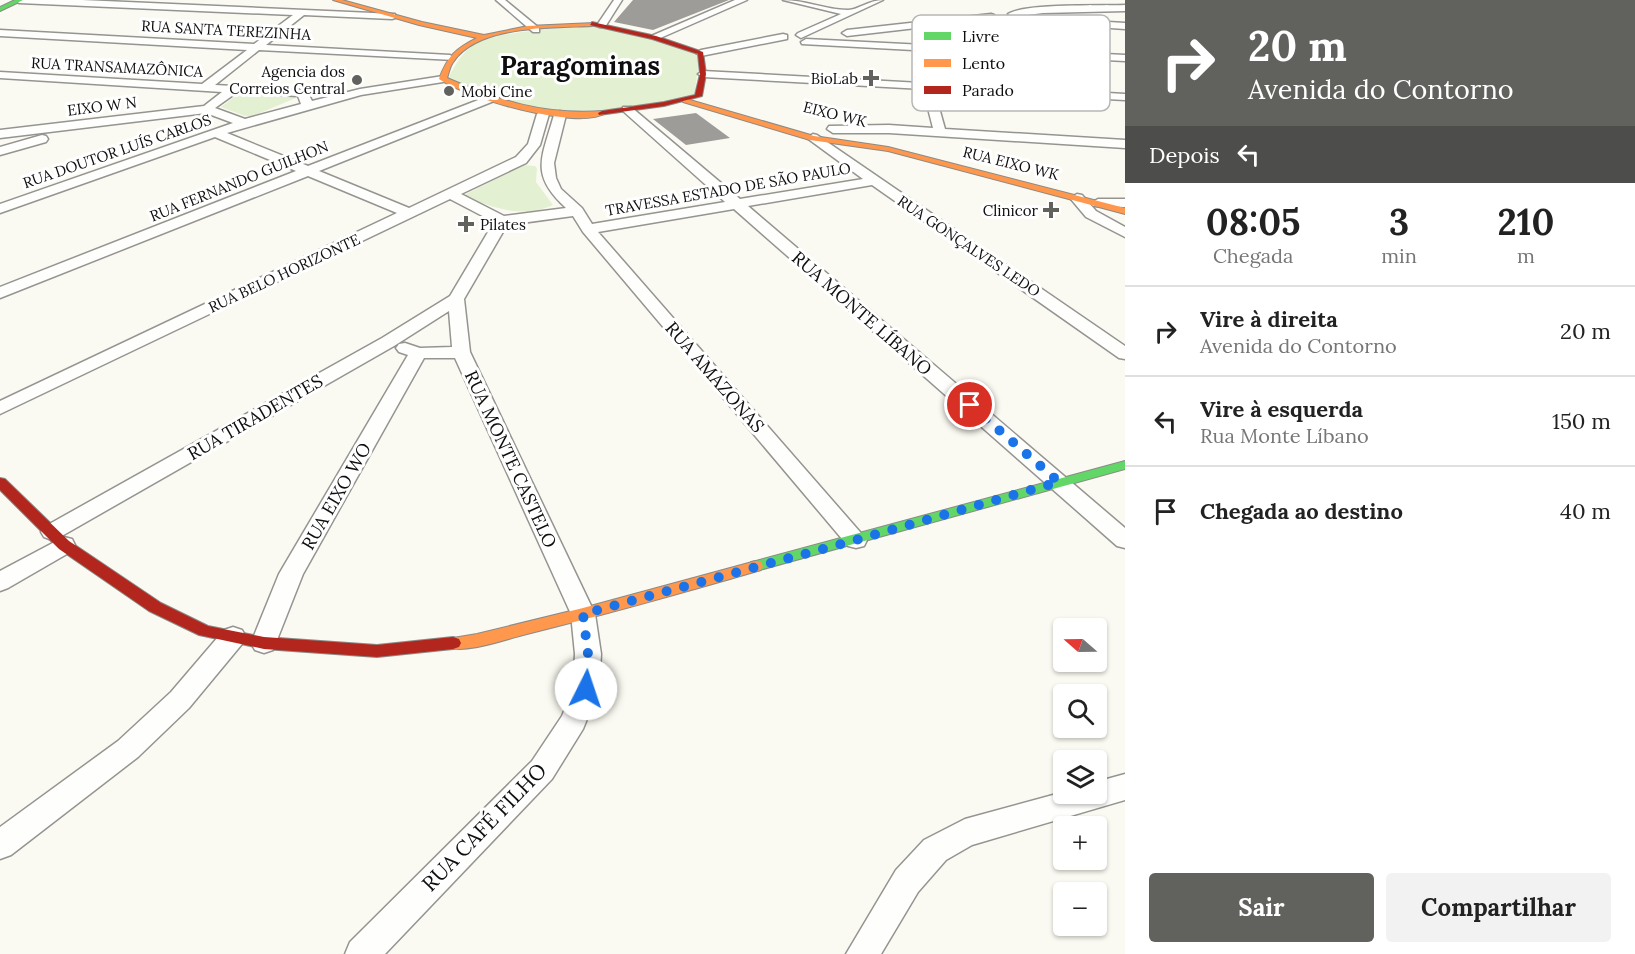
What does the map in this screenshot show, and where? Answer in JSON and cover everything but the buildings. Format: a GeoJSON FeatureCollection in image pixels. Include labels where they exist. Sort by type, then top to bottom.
{"type":"FeatureCollection","features":[{"type":"Feature","properties":{"kind":"street"},"geometry":{"type":"LineString","coordinates":[[0,2],[4,0]]}},
{"type":"Feature","properties":{"kind":"street"},"geometry":{"type":"LineString","coordinates":[[0,9],[19,0],[324,14],[395,13]]}},
{"type":"Feature","properties":{"kind":"street"},"geometry":{"type":"LineString","coordinates":[[324,14],[343,0],[395,13],[421,24],[478,39],[536,30],[597,25],[654,37],[701,53],[746,45],[912,26]]}},
{"type":"Feature","properties":{"kind":"street"},"geometry":{"type":"LineString","coordinates":[[500,0],[536,30]]}},
{"type":"Feature","properties":{"kind":"street"},"geometry":{"type":"LineString","coordinates":[[597,25],[617,0]]}},
{"type":"Feature","properties":{"kind":"street"},"geometry":{"type":"LineString","coordinates":[[654,37],[743,0]]}},
{"type":"Feature","properties":{"kind":"street"},"geometry":{"type":"LineString","coordinates":[[787,0],[851,13]]}},
{"type":"Feature","properties":{"kind":"street"},"geometry":{"type":"LineString","coordinates":[[805,38],[879,0]]}},
{"type":"Feature","properties":{"kind":"street"},"geometry":{"type":"LineString","coordinates":[[597,25],[600,8]]}},
{"type":"Feature","properties":{"kind":"street"},"geometry":{"type":"LineString","coordinates":[[1020,15],[1043,10],[1125,8]]}},
{"type":"Feature","properties":{"kind":"street"},"geometry":{"type":"LineString","coordinates":[[205,87],[301,13]]}},
{"type":"Feature","properties":{"kind":"street"},"geometry":{"type":"LineString","coordinates":[[1110,25],[1125,26]]}},
{"type":"Feature","properties":{"kind":"street","name":"RUA SANTA TEREZINHA"},"geometry":{"type":"LineString","coordinates":[[0,33],[450,58]]}},
{"type":"Feature","properties":{"kind":"street"},"geometry":{"type":"LineString","coordinates":[[805,38],[912,46]]}},
{"type":"Feature","properties":{"kind":"street"},"geometry":{"type":"LineString","coordinates":[[443,79],[444,70],[450,58],[478,39]]}},
{"type":"Feature","properties":{"kind":"street"},"geometry":{"type":"LineString","coordinates":[[692,98],[703,74],[701,53]]}},
{"type":"Feature","properties":{"kind":"street"},"geometry":{"type":"LineString","coordinates":[[1110,57],[1125,58]]}},
{"type":"Feature","properties":{"kind":"street"},"geometry":{"type":"LineString","coordinates":[[703,74],[912,85]]}},
{"type":"Feature","properties":{"kind":"street","name":"RUA TRANSAMAZÔNICA"},"geometry":{"type":"LineString","coordinates":[[0,75],[205,87],[305,98]]}},
{"type":"Feature","properties":{"kind":"street"},"geometry":{"type":"LineString","coordinates":[[305,98],[443,79],[490,99],[543,114],[560,116],[627,109],[692,98],[813,138],[843,137],[833,129]]}},
{"type":"Feature","properties":{"kind":"street"},"geometry":{"type":"LineString","coordinates":[[207,109],[233,90]]}},
{"type":"Feature","properties":{"kind":"street"},"geometry":{"type":"LineString","coordinates":[[1110,96],[1125,97]]}},
{"type":"Feature","properties":{"kind":"street","name":"RUA DOUTOR LUÍS CARLOS"},"geometry":{"type":"LineString","coordinates":[[0,209],[218,134],[305,98]]}},
{"type":"Feature","properties":{"kind":"street","name":"EIXO WK"},"geometry":{"type":"LineString","coordinates":[[692,98],[833,129],[875,141],[888,149]]}},
{"type":"Feature","properties":{"kind":"street","name":"RUA FERNANDO GUILHON"},"geometry":{"type":"LineString","coordinates":[[0,293],[490,99]]}},
{"type":"Feature","properties":{"kind":"street"},"geometry":{"type":"LineString","coordinates":[[207,109],[244,123]]}},
{"type":"Feature","properties":{"kind":"street","name":"EIXO W N"},"geometry":{"type":"LineString","coordinates":[[0,134],[207,109]]}},
{"type":"Feature","properties":{"kind":"street","name":"RUA MONTE LÍBANO"},"geometry":{"type":"LineString","coordinates":[[627,109],[1125,540]]}},
{"type":"Feature","properties":{"kind":"street"},"geometry":{"type":"LineString","coordinates":[[934,111],[940,132]]}},
{"type":"Feature","properties":{"kind":"street"},"geometry":{"type":"LineString","coordinates":[[521,160],[534,145],[543,114]]}},
{"type":"Feature","properties":{"kind":"street"},"geometry":{"type":"LineString","coordinates":[[521,160],[547,163],[560,116]]}},
{"type":"Feature","properties":{"kind":"street"},"geometry":{"type":"LineString","coordinates":[[0,151],[88,125]]}},
{"type":"Feature","properties":{"kind":"street"},"geometry":{"type":"LineString","coordinates":[[0,126],[22,131],[29,143]]}},
{"type":"Feature","properties":{"kind":"street"},"geometry":{"type":"LineString","coordinates":[[833,129],[940,132],[1125,144]]}},
{"type":"Feature","properties":{"kind":"street"},"geometry":{"type":"LineString","coordinates":[[218,134],[411,214]]}},
{"type":"Feature","properties":{"kind":"street","name":"EIXO WK"},"geometry":{"type":"LineString","coordinates":[[813,138],[888,149]]}},
{"type":"Feature","properties":{"kind":"street","name":"RUA GONÇALVES LEDO"},"geometry":{"type":"LineString","coordinates":[[813,138],[1125,354]]}},
{"type":"Feature","properties":{"kind":"street","name":"RUA EIXO WK"},"geometry":{"type":"LineString","coordinates":[[888,149],[1125,211]]}},
{"type":"Feature","properties":{"kind":"street","name":"RUA BELO HORIZONTE"},"geometry":{"type":"LineString","coordinates":[[0,408],[452,195],[521,160]]}},
{"type":"Feature","properties":{"kind":"street","name":"RUA AMAZONAS"},"geometry":{"type":"LineString","coordinates":[[547,163],[555,191],[577,211],[588,229],[856,540]]}},
{"type":"Feature","properties":{"kind":"street","name":"TRAVESSA ESTADO DE SÃO PAULO"},"geometry":{"type":"LineString","coordinates":[[588,229],[873,181]]}},
{"type":"Feature","properties":{"kind":"street"},"geometry":{"type":"LineString","coordinates":[[452,195],[502,221],[577,211]]}},
{"type":"Feature","properties":{"kind":"street"},"geometry":{"type":"LineString","coordinates":[[1077,198],[1091,214],[1125,233]]}},
{"type":"Feature","properties":{"kind":"street"},"geometry":{"type":"LineString","coordinates":[[1098,203],[1125,203]]}},
{"type":"Feature","properties":{"kind":"street"},"geometry":{"type":"LineString","coordinates":[[456,299],[502,221]]}},
{"type":"Feature","properties":{"kind":"street","name":"RUA TIRADENTES"},"geometry":{"type":"LineString","coordinates":[[0,582],[58,539],[456,299]]}},
{"type":"Feature","properties":{"kind":"street","name":"RUA MONTE CASTELO"},"geometry":{"type":"LineString","coordinates":[[456,299],[461,352],[583,614]]}},
{"type":"Feature","properties":{"kind":"street"},"geometry":{"type":"LineString","coordinates":[[388,342],[418,353],[461,352]]}},
{"type":"Feature","properties":{"kind":"street","name":"RUA EIXO WO"},"geometry":{"type":"LineString","coordinates":[[264,643],[291,574],[418,353]]}},
{"type":"Feature","properties":{"kind":"street"},"geometry":{"type":"LineString","coordinates":[[0,482],[58,539],[156,607],[205,631],[264,643],[377,651],[477,640],[583,614],[1125,465]]}},
{"type":"Feature","properties":{"kind":"street","name":"RUA CAFÉ FILHO"},"geometry":{"type":"LineString","coordinates":[[362,954],[542,770],[573,721],[586,689],[588,654],[583,614]]}},
{"type":"Feature","properties":{"kind":"street"},"geometry":{"type":"LineString","coordinates":[[0,845],[128,749],[180,700],[233,637]]}},
{"type":"Feature","properties":{"kind":"street"},"geometry":{"type":"LineString","coordinates":[[863,954],[908,881],[935,850],[965,833],[1125,787]]}},
{"type":"Feature","properties":{"kind":"green space"},"geometry":{"type":"Polygon","coordinates":[[[599,25],[700,53],[694,98],[625,108],[544,114],[447,80],[464,53],[483,41],[514,33],[599,25]]]}},
{"type":"Feature","properties":{"kind":"green space"},"geometry":{"type":"Polygon","coordinates":[[[240,93],[291,95],[296,98],[253,116],[245,116],[221,107],[240,93]]]}},
{"type":"Feature","properties":{"kind":"green space"},"geometry":{"type":"Polygon","coordinates":[[[524,165],[537,168],[536,182],[553,205],[519,212],[465,197],[466,194],[524,165]]]}},
{"type":"Feature","properties":{"kind":"traffic: fast"},"geometry":{"type":"LineString","coordinates":[[0,9],[20,0]]}},
{"type":"Feature","properties":{"kind":"traffic: fast"},"geometry":{"type":"LineString","coordinates":[[756,566],[1125,465]]}},
{"type":"Feature","properties":{"kind":"traffic: slow"},"geometry":{"type":"LineString","coordinates":[[336,0],[421,24],[484,37]]}},
{"type":"Feature","properties":{"kind":"traffic: slow"},"geometry":{"type":"LineString","coordinates":[[592,24],[528,28],[482,38],[464,47],[450,60],[443,79],[520,108],[559,114],[602,113]]}},
{"type":"Feature","properties":{"kind":"traffic: slow"},"geometry":{"type":"LineString","coordinates":[[686,100],[813,138],[888,149],[1125,211]]}},
{"type":"Feature","properties":{"kind":"traffic: slow"},"geometry":{"type":"LineString","coordinates":[[453,643],[477,640],[583,614],[756,566]]}},
{"type":"Feature","properties":{"kind":"traffic: jam"},"geometry":{"type":"LineString","coordinates":[[592,24],[654,37],[701,53],[703,74],[698,96],[664,104],[602,113]]}},
{"type":"Feature","properties":{"kind":"traffic: jam"},"geometry":{"type":"LineString","coordinates":[[0,482],[64,545],[155,607],[205,631],[264,643],[377,651],[453,643]]}},
{"type":"Feature","properties":{"kind":"place","name":"BioLab"},"geometry":{"type":"Point","coordinates":[871,78]}},
{"type":"Feature","properties":{"kind":"place","name":"Agencia dos Correios Central"},"geometry":{"type":"Point","coordinates":[357,80]}},
{"type":"Feature","properties":{"kind":"place","name":"Mobi Cine"},"geometry":{"type":"Point","coordinates":[449,91]}},
{"type":"Feature","properties":{"kind":"place","name":"Clinicor"},"geometry":{"type":"Point","coordinates":[1051,210]}},
{"type":"Feature","properties":{"kind":"place","name":"Pilates"},"geometry":{"type":"Point","coordinates":[466,224]}},
{"type":"Feature","properties":{"kind":"district","name":"Paragominas"},"geometry":{"type":"Point","coordinates":[580,65]}},
{"type":"Feature","properties":{"kind":"route"},"geometry":{"type":"LineString","coordinates":[[586,689],[588,654],[583,614],[1059,482],[970,405]]}}]}
